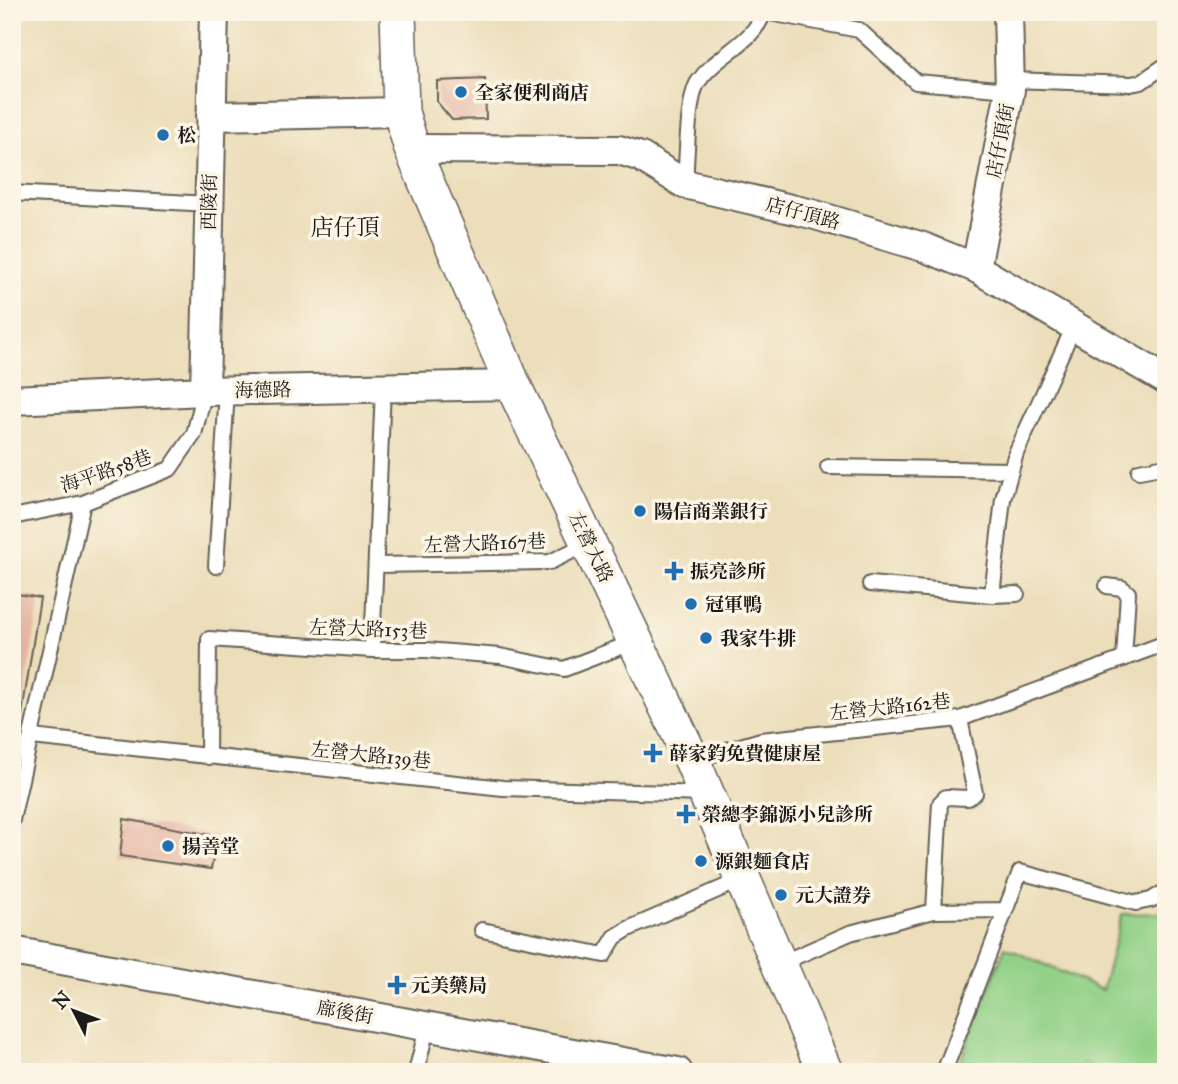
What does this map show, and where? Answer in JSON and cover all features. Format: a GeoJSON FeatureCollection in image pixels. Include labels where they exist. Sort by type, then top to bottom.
{"type":"FeatureCollection","features":[{"type":"Feature","properties":{"kind":"street","name":"西陵街"},"geometry":{"type":"LineString","coordinates":[[214,12],[209,204],[216,391]]}},
{"type":"Feature","properties":{"kind":"street","name":"左營大路"},"geometry":{"type":"LineString","coordinates":[[398,12],[401,111],[412,149],[513,385],[692,760],[825,1072]]}},
{"type":"Feature","properties":{"kind":"street","name":"店仔頂街"},"geometry":{"type":"LineString","coordinates":[[975,268],[1010,85],[1008,12]]}},
{"type":"Feature","properties":{"kind":"street"},"geometry":{"type":"LineString","coordinates":[[211,116],[401,111]]}},
{"type":"Feature","properties":{"kind":"street","name":"店仔頂路"},"geometry":{"type":"LineString","coordinates":[[412,149],[619,150],[641,157],[685,184],[824,218],[923,247],[975,268],[1075,324],[1166,380]]}},
{"type":"Feature","properties":{"kind":"street","name":"海德路"},"geometry":{"type":"LineString","coordinates":[[12,400],[216,391],[513,385]]}},
{"type":"Feature","properties":{"kind":"street","name":"廍後街"},"geometry":{"type":"LineString","coordinates":[[12,951],[678,1072]]}},
{"type":"Feature","properties":{"kind":"lane"},"geometry":{"type":"LineString","coordinates":[[685,184],[690,119],[697,83],[718,60],[758,29],[765,12],[859,30],[916,82],[1010,85],[1131,84],[1142,82],[1166,65]]}},
{"type":"Feature","properties":{"kind":"lane"},"geometry":{"type":"LineString","coordinates":[[12,192],[209,204]]}},
{"type":"Feature","properties":{"kind":"lane"},"geometry":{"type":"LineString","coordinates":[[992,595],[1003,499],[1011,470],[1075,324]]}},
{"type":"Feature","properties":{"kind":"lane"},"geometry":{"type":"LineString","coordinates":[[372,650],[378,565],[383,388]]}},
{"type":"Feature","properties":{"kind":"lane"},"geometry":{"type":"LineString","coordinates":[[216,391],[216,566]]}},
{"type":"Feature","properties":{"kind":"lane","name":"海平路58巷"},"geometry":{"type":"LineString","coordinates":[[12,517],[83,503],[170,469],[194,434],[216,391]]}},
{"type":"Feature","properties":{"kind":"lane"},"geometry":{"type":"LineString","coordinates":[[1139,471],[1166,466]]}},
{"type":"Feature","properties":{"kind":"lane"},"geometry":{"type":"LineString","coordinates":[[828,467],[1011,470]]}},
{"type":"Feature","properties":{"kind":"lane"},"geometry":{"type":"LineString","coordinates":[[12,820],[83,503]]}},
{"type":"Feature","properties":{"kind":"lane","name":"左營大路167巷"},"geometry":{"type":"LineString","coordinates":[[378,565],[550,562],[589,543]]}},
{"type":"Feature","properties":{"kind":"lane"},"geometry":{"type":"LineString","coordinates":[[870,584],[992,595],[1017,594]]}},
{"type":"Feature","properties":{"kind":"lane"},"geometry":{"type":"LineString","coordinates":[[1107,586],[1122,588],[1128,593],[1124,659]]}},
{"type":"Feature","properties":{"kind":"lane","name":"左營大路153巷"},"geometry":{"type":"LineString","coordinates":[[208,757],[209,639],[500,656],[564,669],[636,641]]}},
{"type":"Feature","properties":{"kind":"lane","name":"左營大路162巷"},"geometry":{"type":"LineString","coordinates":[[692,760],[761,740],[960,719],[1166,643]]}},
{"type":"Feature","properties":{"kind":"lane"},"geometry":{"type":"LineString","coordinates":[[934,911],[940,803],[946,797],[968,798],[975,793],[960,719]]}},
{"type":"Feature","properties":{"kind":"lane","name":"左營大路139巷"},"geometry":{"type":"LineString","coordinates":[[32,737],[503,788],[707,794]]}},
{"type":"Feature","properties":{"kind":"lane"},"geometry":{"type":"LineString","coordinates":[[944,1072],[1020,872],[1136,903],[1152,900],[1166,891]]}},
{"type":"Feature","properties":{"kind":"lane"},"geometry":{"type":"LineString","coordinates":[[482,930],[604,955],[615,937],[628,929],[743,879]]}},
{"type":"Feature","properties":{"kind":"lane"},"geometry":{"type":"LineString","coordinates":[[779,964],[850,933],[934,911],[1005,910]]}},
{"type":"Feature","properties":{"kind":"lane"},"geometry":{"type":"LineString","coordinates":[[416,1072],[427,1028]]}},
{"type":"Feature","properties":{"kind":"green space"},"geometry":{"type":"Polygon","coordinates":[[[1122,914],[1166,915],[1166,1062],[1160,1072],[1097,1072],[1083,1063],[1079,1072],[956,1072],[1005,947],[1102,990],[1122,914]]]}},
{"type":"Feature","properties":{"kind":"building","name":"全家便利商店"},"geometry":{"type":"Polygon","coordinates":[[[485,79],[486,119],[452,120],[437,102],[437,81],[485,79]]]}},
{"type":"Feature","properties":{"kind":"building"},"geometry":{"type":"Polygon","coordinates":[[[12,593],[40,598],[14,765],[12,765],[12,593]]]}},
{"type":"Feature","properties":{"kind":"building","name":"揚善堂"},"geometry":{"type":"Polygon","coordinates":[[[124,819],[217,836],[211,869],[120,856],[124,819]]]}},
{"type":"Feature","properties":{"kind":"place","name":"全家便利商店"},"geometry":{"type":"Point","coordinates":[461,92]}},
{"type":"Feature","properties":{"kind":"place","name":"松"},"geometry":{"type":"Point","coordinates":[163,135]}},
{"type":"Feature","properties":{"kind":"place","name":"陽信商業銀行"},"geometry":{"type":"Point","coordinates":[640,511]}},
{"type":"Feature","properties":{"kind":"place","name":"振亮診所"},"geometry":{"type":"Point","coordinates":[674,571]}},
{"type":"Feature","properties":{"kind":"place","name":"冠軍鴨"},"geometry":{"type":"Point","coordinates":[691,604]}},
{"type":"Feature","properties":{"kind":"place","name":"我家牛排"},"geometry":{"type":"Point","coordinates":[706,638]}},
{"type":"Feature","properties":{"kind":"place","name":"薛家鈞免費健康屋"},"geometry":{"type":"Point","coordinates":[653,753]}},
{"type":"Feature","properties":{"kind":"place","name":"榮總李錦源小兒診所"},"geometry":{"type":"Point","coordinates":[686,814]}},
{"type":"Feature","properties":{"kind":"place","name":"揚善堂"},"geometry":{"type":"Point","coordinates":[168,846]}},
{"type":"Feature","properties":{"kind":"place","name":"源銀麵食店"},"geometry":{"type":"Point","coordinates":[701,861]}},
{"type":"Feature","properties":{"kind":"place","name":"元大證券"},"geometry":{"type":"Point","coordinates":[781,895]}},
{"type":"Feature","properties":{"kind":"place","name":"元美藥局"},"geometry":{"type":"Point","coordinates":[397,985]}},
{"type":"Feature","properties":{"kind":"district","name":"店仔頂"},"geometry":{"type":"Point","coordinates":[345,227]}}]}
